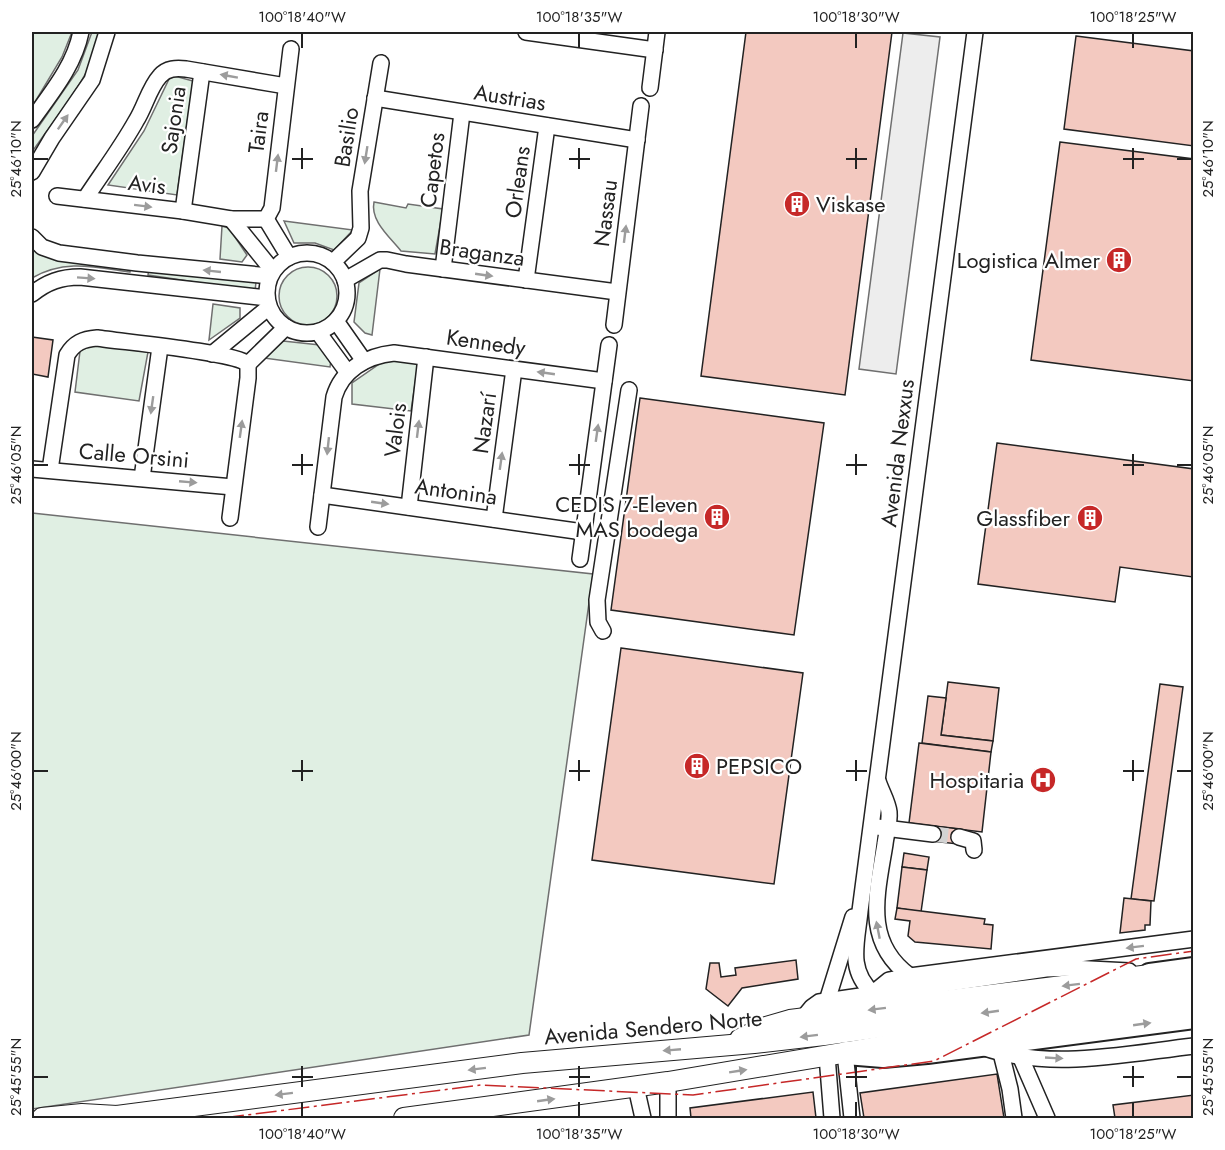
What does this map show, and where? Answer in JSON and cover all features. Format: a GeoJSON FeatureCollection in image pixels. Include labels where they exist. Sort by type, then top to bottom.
{"type":"FeatureCollection","features":[{"type":"Feature","properties":{"kind":"highway"},"geometry":{"type":"LineString","coordinates":[[1150,975],[1194,969]]}},
{"type":"Feature","properties":{"kind":"highway"},"geometry":{"type":"LineString","coordinates":[[839,1054],[883,1056],[1002,1048],[1063,1034],[1194,1017]]}},
{"type":"Feature","properties":{"kind":"main road"},"geometry":{"type":"LineString","coordinates":[[730,1045],[771,1025],[803,1018],[1150,975]]}},
{"type":"Feature","properties":{"kind":"main road","name":"Avenida Sendero Norte"},"geometry":{"type":"LineString","coordinates":[[404,1119],[636,1087],[839,1054],[931,1029],[1194,983]]}},
{"type":"Feature","properties":{"kind":"main road","name":"Avenida Sendero Norte"},"geometry":{"type":"LineString","coordinates":[[42,1119],[82,1114],[114,1118],[522,1063],[824,1035],[931,1029],[1194,997]]}},
{"type":"Feature","properties":{"kind":"street"},"geometry":{"type":"LineString","coordinates":[[32,120],[60,81],[75,51],[81,32]]}},
{"type":"Feature","properties":{"kind":"street"},"geometry":{"type":"LineString","coordinates":[[32,172],[93,77],[107,32]]}},
{"type":"Feature","properties":{"kind":"street"},"geometry":{"type":"LineString","coordinates":[[526,32],[655,50]]}},
{"type":"Feature","properties":{"kind":"street"},"geometry":{"type":"LineString","coordinates":[[650,88],[657,32]]}},
{"type":"Feature","properties":{"kind":"street","name":"Avenida Nexxus"},"geometry":{"type":"LineString","coordinates":[[864,880],[975,32]]}},
{"type":"Feature","properties":{"kind":"street","name":"Taira"},"geometry":{"type":"LineString","coordinates":[[266,219],[272,208],[291,50]]}},
{"type":"Feature","properties":{"kind":"street","name":"Basilio"},"geometry":{"type":"LineString","coordinates":[[333,262],[358,238],[361,228],[360,191],[381,63]]}},
{"type":"Feature","properties":{"kind":"street"},"geometry":{"type":"LineString","coordinates":[[85,199],[137,120],[160,76],[168,70],[174,68],[286,86]]}},
{"type":"Feature","properties":{"kind":"street","name":"Sajonia"},"geometry":{"type":"LineString","coordinates":[[183,211],[202,72]]}},
{"type":"Feature","properties":{"kind":"street","name":"Austrias"},"geometry":{"type":"LineString","coordinates":[[375,98],[637,141]]}},
{"type":"Feature","properties":{"kind":"street","name":"Nassau"},"geometry":{"type":"LineString","coordinates":[[614,325],[641,106]]}},
{"type":"Feature","properties":{"kind":"street","name":"Capetos"},"geometry":{"type":"LineString","coordinates":[[443,269],[462,112]]}},
{"type":"Feature","properties":{"kind":"street","name":"Orleans"},"geometry":{"type":"LineString","coordinates":[[526,280],[548,126]]}},
{"type":"Feature","properties":{"kind":"street","name":"Avis"},"geometry":{"type":"LineString","coordinates":[[57,196],[231,219],[266,219]]}},
{"type":"Feature","properties":{"kind":"street"},"geometry":{"type":"LineString","coordinates":[[231,219],[271,274]]}},
{"type":"Feature","properties":{"kind":"street"},"geometry":{"type":"LineString","coordinates":[[266,219],[289,257]]}},
{"type":"Feature","properties":{"kind":"street"},"geometry":{"type":"LineString","coordinates":[[32,237],[42,247],[58,253],[137,263],[271,274]]}},
{"type":"Feature","properties":{"kind":"street"},"geometry":{"type":"LineString","coordinates":[[300,253],[323,256],[333,262],[345,280],[348,294],[344,308],[336,321],[318,332],[296,332],[286,327],[276,318],[268,303],[267,287],[271,274],[289,257],[300,253]]}},
{"type":"Feature","properties":{"kind":"street","name":"Braganza"},"geometry":{"type":"LineString","coordinates":[[345,280],[380,260],[617,292]]}},
{"type":"Feature","properties":{"kind":"street"},"geometry":{"type":"LineString","coordinates":[[135,282],[137,263]]}},
{"type":"Feature","properties":{"kind":"street"},"geometry":{"type":"LineString","coordinates":[[32,294],[49,282],[61,278],[80,277],[135,282],[268,303]]}},
{"type":"Feature","properties":{"kind":"street"},"geometry":{"type":"LineString","coordinates":[[212,354],[268,303]]}},
{"type":"Feature","properties":{"kind":"street"},"geometry":{"type":"LineString","coordinates":[[336,321],[364,361]]}},
{"type":"Feature","properties":{"kind":"street"},"geometry":{"type":"LineString","coordinates":[[230,518],[248,364],[286,327]]}},
{"type":"Feature","properties":{"kind":"street"},"geometry":{"type":"LineString","coordinates":[[318,332],[348,373]]}},
{"type":"Feature","properties":{"kind":"street"},"geometry":{"type":"LineString","coordinates":[[50,470],[67,356],[72,347],[88,338],[212,354],[241,360],[248,364]]}},
{"type":"Feature","properties":{"kind":"street"},"geometry":{"type":"LineString","coordinates":[[580,560],[609,345]]}},
{"type":"Feature","properties":{"kind":"street"},"geometry":{"type":"LineString","coordinates":[[142,478],[160,347]]}},
{"type":"Feature","properties":{"kind":"street","name":"Kennedy"},"geometry":{"type":"LineString","coordinates":[[322,495],[334,397],[341,380],[373,356],[394,353],[603,381]]}},
{"type":"Feature","properties":{"kind":"street","name":"Valois"},"geometry":{"type":"LineString","coordinates":[[409,507],[426,357]]}},
{"type":"Feature","properties":{"kind":"street","name":"Nazarí"},"geometry":{"type":"LineString","coordinates":[[494,519],[514,369]]}},
{"type":"Feature","properties":{"kind":"street"},"geometry":{"type":"LineString","coordinates":[[603,631],[598,622],[597,600],[629,390]]}},
{"type":"Feature","properties":{"kind":"street","name":"Calle Orsini"},"geometry":{"type":"LineString","coordinates":[[32,469],[234,487]]}},
{"type":"Feature","properties":{"kind":"street"},"geometry":{"type":"LineString","coordinates":[[318,527],[322,495]]}},
{"type":"Feature","properties":{"kind":"street","name":"Antonina"},"geometry":{"type":"LineString","coordinates":[[322,495],[583,532]]}},
{"type":"Feature","properties":{"kind":"street"},"geometry":{"type":"LineString","coordinates":[[877,779],[889,812],[876,906],[877,930],[884,949],[893,962],[910,976]]}},
{"type":"Feature","properties":{"kind":"street"},"geometry":{"type":"LineString","coordinates":[[871,826],[933,834]]}},
{"type":"Feature","properties":{"kind":"street"},"geometry":{"type":"LineString","coordinates":[[959,837],[972,839],[974,850]]}},
{"type":"Feature","properties":{"kind":"street"},"geometry":{"type":"LineString","coordinates":[[864,880],[855,958],[858,975],[873,993]]}},
{"type":"Feature","properties":{"kind":"street"},"geometry":{"type":"LineString","coordinates":[[827,1001],[864,880]]}},
{"type":"Feature","properties":{"kind":"street"},"geometry":{"type":"LineString","coordinates":[[873,993],[889,980],[910,976],[1194,939]]}},
{"type":"Feature","properties":{"kind":"street"},"geometry":{"type":"LineString","coordinates":[[803,1018],[816,1004],[827,1001],[1046,969],[1131,971],[1150,975]]}},
{"type":"Feature","properties":{"kind":"street"},"geometry":{"type":"LineString","coordinates":[[1002,1048],[1081,1060],[1194,1046]]}},
{"type":"Feature","properties":{"kind":"street"},"geometry":{"type":"LineString","coordinates":[[1002,1048],[1014,1119]]}},
{"type":"Feature","properties":{"kind":"street"},"geometry":{"type":"LineString","coordinates":[[1002,1048],[1047,1119]]}},
{"type":"Feature","properties":{"kind":"street"},"geometry":{"type":"LineString","coordinates":[[832,1119],[839,1054]]}},
{"type":"Feature","properties":{"kind":"street"},"geometry":{"type":"LineString","coordinates":[[839,1054],[852,1119]]}},
{"type":"Feature","properties":{"kind":"street"},"geometry":{"type":"LineString","coordinates":[[668,1082],[668,1119]]}},
{"type":"Feature","properties":{"kind":"street"},"geometry":{"type":"LineString","coordinates":[[636,1087],[643,1119]]}},
{"type":"Feature","properties":{"kind":"green space"},"geometry":{"type":"Polygon","coordinates":[[[32,32],[72,32],[62,57],[32,107],[32,32]]]}},
{"type":"Feature","properties":{"kind":"green space"},"geometry":{"type":"Polygon","coordinates":[[[92,32],[102,32],[98,47],[83,79],[32,152],[32,136],[78,70],[92,32]]]}},
{"type":"Feature","properties":{"kind":"green space"},"geometry":{"type":"Polygon","coordinates":[[[171,75],[193,81],[177,195],[108,185],[144,131],[171,75]]]}},
{"type":"Feature","properties":{"kind":"green space"},"geometry":{"type":"Polygon","coordinates":[[[374,202],[406,208],[408,204],[443,209],[435,254],[401,251],[378,222],[374,202]]]}},
{"type":"Feature","properties":{"kind":"green space"},"geometry":{"type":"Polygon","coordinates":[[[284,221],[353,230],[334,250],[315,243],[294,243],[284,221]]]}},
{"type":"Feature","properties":{"kind":"green space"},"geometry":{"type":"Polygon","coordinates":[[[222,226],[229,228],[247,255],[242,262],[220,259],[222,226]]]}},
{"type":"Feature","properties":{"kind":"green space"},"geometry":{"type":"Polygon","coordinates":[[[32,240],[131,265],[130,272],[68,266],[44,272],[32,278],[32,240]]]}},
{"type":"Feature","properties":{"kind":"green space"},"geometry":{"type":"Polygon","coordinates":[[[308,267],[324,272],[332,280],[337,296],[332,312],[324,320],[308,325],[292,320],[284,312],[279,296],[284,280],[292,272],[308,267]]]}},
{"type":"Feature","properties":{"kind":"green space"},"geometry":{"type":"Polygon","coordinates":[[[149,268],[256,282],[255,291],[148,275],[149,268]]]}},
{"type":"Feature","properties":{"kind":"green space"},"geometry":{"type":"Polygon","coordinates":[[[380,269],[372,335],[365,333],[354,322],[359,283],[380,269]]]}},
{"type":"Feature","properties":{"kind":"green space"},"geometry":{"type":"Polygon","coordinates":[[[213,304],[240,308],[240,318],[209,340],[213,304]]]}},
{"type":"Feature","properties":{"kind":"green space"},"geometry":{"type":"Polygon","coordinates":[[[283,341],[320,345],[331,359],[330,367],[264,358],[283,341]]]}},
{"type":"Feature","properties":{"kind":"green space"},"geometry":{"type":"Polygon","coordinates":[[[81,343],[148,352],[139,401],[75,392],[81,343]]]}},
{"type":"Feature","properties":{"kind":"green space"},"geometry":{"type":"Polygon","coordinates":[[[388,358],[418,363],[411,411],[352,404],[352,383],[388,358]]]}},
{"type":"Feature","properties":{"kind":"green space"},"geometry":{"type":"Polygon","coordinates":[[[32,513],[593,574],[529,1035],[32,1109],[32,513]]]}},
{"type":"Feature","properties":{"kind":"shaded area"},"geometry":{"type":"Polygon","coordinates":[[[903,33],[940,37],[896,374],[859,369],[903,33]]]}},
{"type":"Feature","properties":{"kind":"building","name":"Viskase"},"geometry":{"type":"Polygon","coordinates":[[[746,32],[892,32],[845,395],[701,376],[746,32]]]}},
{"type":"Feature","properties":{"kind":"building"},"geometry":{"type":"Polygon","coordinates":[[[1076,36],[1194,51],[1194,146],[1064,129],[1076,36]]]}},
{"type":"Feature","properties":{"kind":"building","name":"Logistica Almer"},"geometry":{"type":"Polygon","coordinates":[[[1060,142],[1194,159],[1194,381],[1031,360],[1060,142]]]}},
{"type":"Feature","properties":{"kind":"building"},"geometry":{"type":"Polygon","coordinates":[[[32,337],[53,340],[48,377],[32,374],[32,337]]]}},
{"type":"Feature","properties":{"kind":"building","name":"CEDIS 7-Eleven MAS bodega"},"geometry":{"type":"Polygon","coordinates":[[[640,398],[824,423],[794,635],[611,610],[640,398]]]}},
{"type":"Feature","properties":{"kind":"building","name":"Glassfiber"},"geometry":{"type":"Polygon","coordinates":[[[997,443],[1194,469],[1193,577],[1120,567],[1115,602],[978,584],[997,443]]]}},
{"type":"Feature","properties":{"kind":"building","name":"PEPSICO"},"geometry":{"type":"Polygon","coordinates":[[[621,648],[803,673],[774,884],[592,860],[621,648]]]}},
{"type":"Feature","properties":{"kind":"building"},"geometry":{"type":"Polygon","coordinates":[[[948,682],[999,688],[993,741],[941,735],[948,682]]]}},
{"type":"Feature","properties":{"kind":"building"},"geometry":{"type":"Polygon","coordinates":[[[1160,684],[1183,687],[1154,901],[1131,899],[1160,684]]]}},
{"type":"Feature","properties":{"kind":"building"},"geometry":{"type":"Polygon","coordinates":[[[928,696],[946,698],[941,735],[993,741],[991,752],[922,743],[928,696]]]}},
{"type":"Feature","properties":{"kind":"building"},"geometry":{"type":"Polygon","coordinates":[[[919,743],[991,752],[982,832],[909,823],[919,743]]]}},
{"type":"Feature","properties":{"kind":"building"},"geometry":{"type":"Polygon","coordinates":[[[934,826],[960,829],[958,844],[932,841],[934,826]]]}},
{"type":"Feature","properties":{"kind":"building"},"geometry":{"type":"Polygon","coordinates":[[[904,853],[929,857],[927,870],[902,867],[904,853]]]}},
{"type":"Feature","properties":{"kind":"building"},"geometry":{"type":"Polygon","coordinates":[[[902,867],[927,870],[921,912],[897,908],[902,867]]]}},
{"type":"Feature","properties":{"kind":"building"},"geometry":{"type":"Polygon","coordinates":[[[1124,898],[1151,901],[1150,925],[1145,925],[1145,930],[1120,933],[1124,898]]]}},
{"type":"Feature","properties":{"kind":"building"},"geometry":{"type":"Polygon","coordinates":[[[897,908],[985,919],[984,924],[993,925],[991,949],[915,942],[908,936],[910,921],[895,919],[897,908]]]}},
{"type":"Feature","properties":{"kind":"building"},"geometry":{"type":"Polygon","coordinates":[[[796,960],[798,979],[742,988],[728,1006],[706,989],[710,963],[719,963],[721,977],[736,975],[735,968],[796,960]]]}},
{"type":"Feature","properties":{"kind":"building"},"geometry":{"type":"Polygon","coordinates":[[[997,1074],[1004,1118],[864,1118],[860,1093],[997,1074]]]}},
{"type":"Feature","properties":{"kind":"building"},"geometry":{"type":"Polygon","coordinates":[[[813,1092],[816,1118],[691,1118],[690,1108],[813,1092]]]}},
{"type":"Feature","properties":{"kind":"building"},"geometry":{"type":"Polygon","coordinates":[[[1194,1095],[1194,1118],[1115,1118],[1113,1105],[1194,1095]]]}},
{"type":"Feature","properties":{"kind":"tunnel"},"geometry":{"type":"LineString","coordinates":[[933,834],[959,837]]}},
{"type":"Feature","properties":{"kind":"power"},"geometry":{"type":"LineString","coordinates":[[223,1118],[481,1085],[693,1095],[934,1061],[1136,959],[1194,951]]}},
{"type":"Feature","properties":{"kind":"place","name":"Viskase"},"geometry":{"type":"Point","coordinates":[797,204]}},
{"type":"Feature","properties":{"kind":"place","name":"Logistica Almer"},"geometry":{"type":"Point","coordinates":[1119,260]}},
{"type":"Feature","properties":{"kind":"place","name":"CEDIS 7-Eleven MAS bodega"},"geometry":{"type":"Point","coordinates":[717,517]}},
{"type":"Feature","properties":{"kind":"place","name":"Glassfiber"},"geometry":{"type":"Point","coordinates":[1090,518]}},
{"type":"Feature","properties":{"kind":"place","name":"PEPSICO"},"geometry":{"type":"Point","coordinates":[697,766]}},
{"type":"Feature","properties":{"kind":"place","name":"Hospitaria"},"geometry":{"type":"Point","coordinates":[1043,780]}}]}
